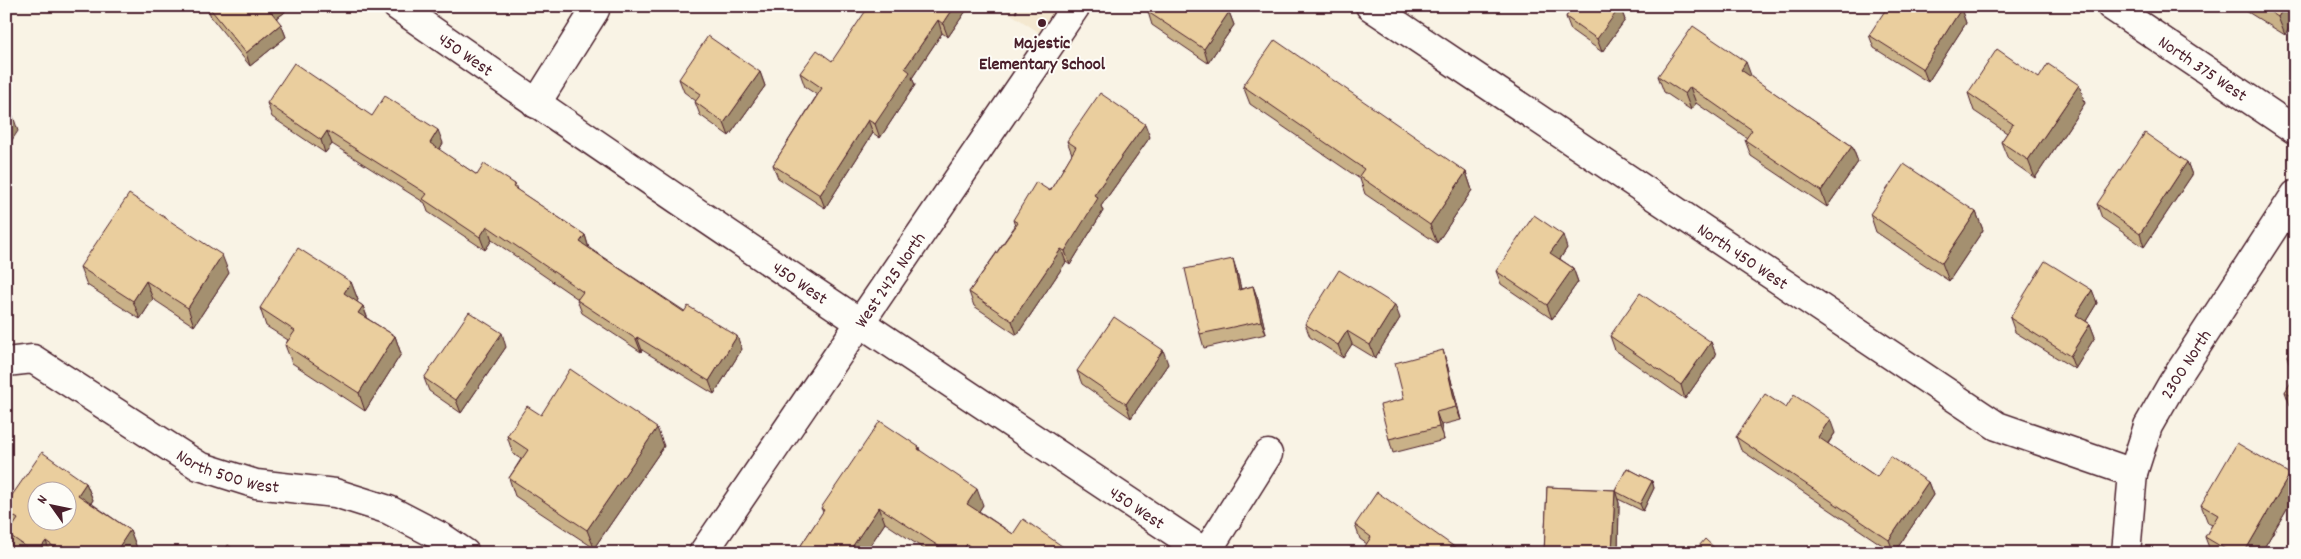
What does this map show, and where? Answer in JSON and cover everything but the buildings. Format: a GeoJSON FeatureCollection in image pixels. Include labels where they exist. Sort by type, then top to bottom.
{"type":"FeatureCollection","features":[{"type":"Feature","properties":{"kind":"street","name":"450 West"},"geometry":{"type":"LineString","coordinates":[[397,6],[536,104],[860,324],[1206,553]]}},
{"type":"Feature","properties":{"kind":"street","name":"West 2425 North"},"geometry":{"type":"LineString","coordinates":[[703,553],[1076,6]]}},
{"type":"Feature","properties":{"kind":"street","name":"North 450 West"},"geometry":{"type":"LineString","coordinates":[[1370,6],[1997,426],[2133,472]]}},
{"type":"Feature","properties":{"kind":"street","name":"North 375 West"},"geometry":{"type":"LineString","coordinates":[[2111,6],[2295,130]]}},
{"type":"Feature","properties":{"kind":"street"},"geometry":{"type":"LineString","coordinates":[[536,104],[595,10]]}},
{"type":"Feature","properties":{"kind":"street","name":"2300 North"},"geometry":{"type":"LineString","coordinates":[[2126,553],[2133,472],[2148,426],[2172,384],[2295,195]]}},
{"type":"Feature","properties":{"kind":"street","name":"North 500 West"},"geometry":{"type":"LineString","coordinates":[[6,362],[33,358],[199,466],[256,484],[335,492],[389,510],[443,538],[465,553]]}},
{"type":"Feature","properties":{"kind":"street"},"geometry":{"type":"LineString","coordinates":[[1206,553],[1268,454]]}},
{"type":"Feature","properties":{"kind":"path"},"geometry":{"type":"LineString","coordinates":[[1008,6],[1017,12]]}},
{"type":"Feature","properties":{"kind":"shaded area","name":"Majestic Elementary School"},"geometry":{"type":"Polygon","coordinates":[[[999,6],[1071,6],[1049,39],[999,6]]]}},
{"type":"Feature","properties":{"kind":"place","name":"Majestic Elementary School"},"geometry":{"type":"Point","coordinates":[1042,23]}}]}
